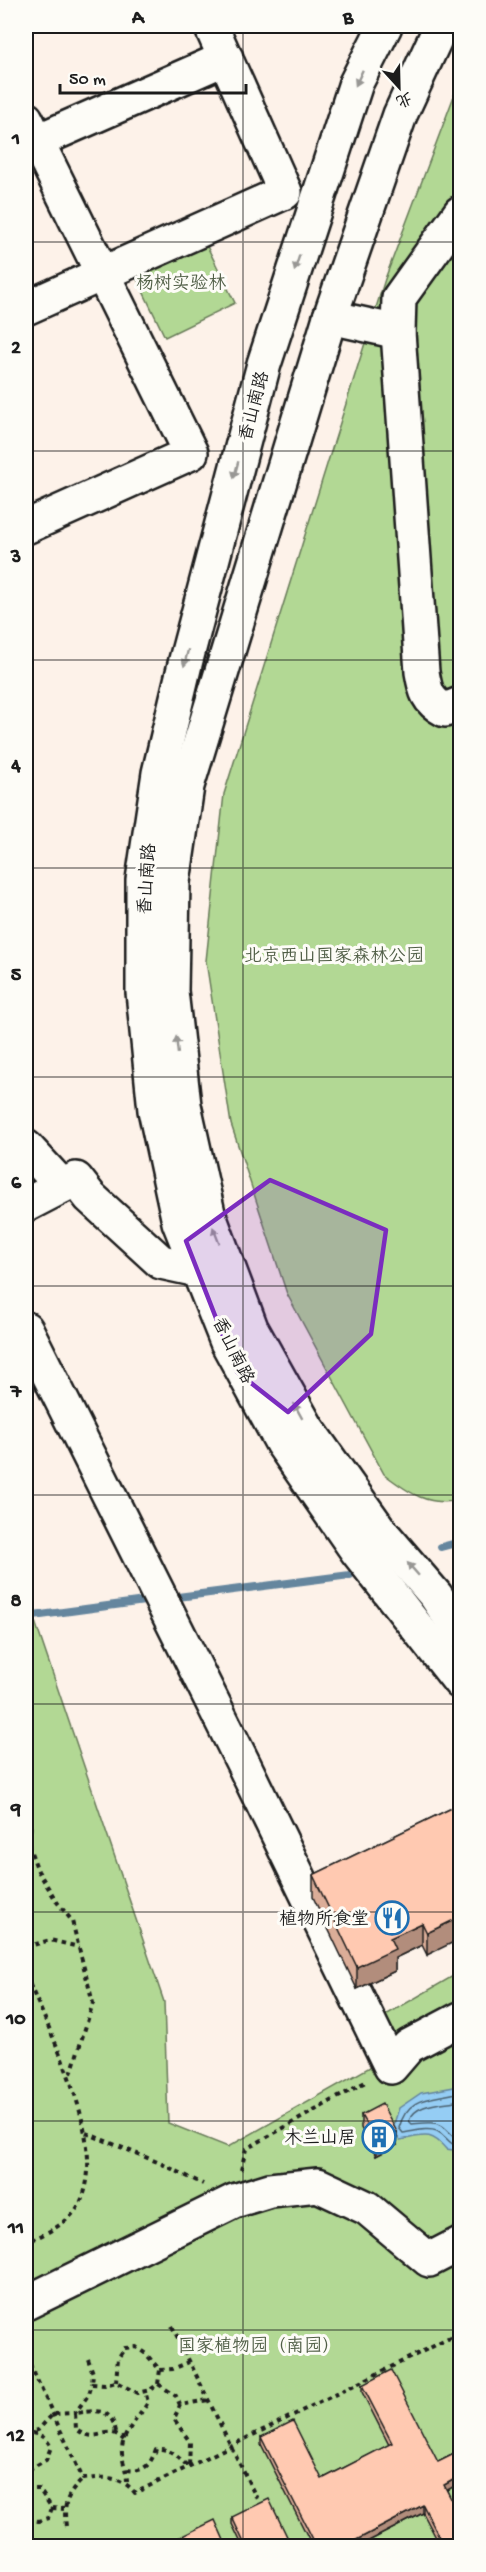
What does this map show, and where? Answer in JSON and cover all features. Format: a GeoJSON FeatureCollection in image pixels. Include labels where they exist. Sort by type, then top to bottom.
{"type":"FeatureCollection","features":[{"type":"Feature","properties":{"kind":"street"},"geometry":{"type":"LineString","coordinates":[[26,308],[285,192],[211,26]]}},
{"type":"Feature","properties":{"kind":"street","name":"香山南路"},"geometry":{"type":"LineString","coordinates":[[385,26],[356,83],[264,364],[186,660],[159,773],[143,880],[144,992],[155,1110],[179,1222],[227,1342],[282,1443],[357,1551],[460,1682]]}},
{"type":"Feature","properties":{"kind":"street","name":"香山南路"},"geometry":{"type":"LineString","coordinates":[[441,26],[400,115],[330,317],[188,786],[173,882],[171,991],[183,1105],[208,1213],[251,1328],[307,1428],[381,1532],[448,1590],[460,1632]]}},
{"type":"Feature","properties":{"kind":"street"},"geometry":{"type":"LineString","coordinates":[[26,527],[191,453],[102,274],[29,136],[226,58]]}},
{"type":"Feature","properties":{"kind":"street"},"geometry":{"type":"LineString","coordinates":[[460,213],[399,297],[398,333],[422,672],[426,693],[434,704],[445,710],[460,704]]}},
{"type":"Feature","properties":{"kind":"street"},"geometry":{"type":"LineString","coordinates":[[330,317],[398,333]]}},
{"type":"Feature","properties":{"kind":"street"},"geometry":{"type":"LineString","coordinates":[[26,1147],[62,1186]]}},
{"type":"Feature","properties":{"kind":"street"},"geometry":{"type":"LineString","coordinates":[[26,1204],[75,1179],[90,1197],[161,1262],[198,1270]]}},
{"type":"Feature","properties":{"kind":"street"},"geometry":{"type":"LineString","coordinates":[[26,1329],[391,2067],[409,2046],[460,2019]]}},
{"type":"Feature","properties":{"kind":"street"},"geometry":{"type":"LineString","coordinates":[[26,2303],[234,2201],[270,2190],[318,2185],[367,2208],[429,2260],[460,2244]]}},
{"type":"Feature","properties":{"kind":"path"},"geometry":{"type":"LineString","coordinates":[[26,1800],[31,1820],[29,1847],[38,1871],[72,1921],[93,2003],[69,2079]]}},
{"type":"Feature","properties":{"kind":"path"},"geometry":{"type":"LineString","coordinates":[[26,1852],[29,1847]]}},
{"type":"Feature","properties":{"kind":"path"},"geometry":{"type":"LineString","coordinates":[[26,1947],[50,1940],[79,1947]]}},
{"type":"Feature","properties":{"kind":"path"},"geometry":{"type":"LineString","coordinates":[[26,1976],[69,2079],[86,2133],[88,2172],[80,2202],[62,2224],[26,2242]]}},
{"type":"Feature","properties":{"kind":"path"},"geometry":{"type":"LineString","coordinates":[[86,2133],[185,2175],[234,2201],[246,2149],[391,2067]]}},
{"type":"Feature","properties":{"kind":"path"},"geometry":{"type":"LineString","coordinates":[[172,2326],[257,2499]]}},
{"type":"Feature","properties":{"kind":"path"},"geometry":{"type":"LineString","coordinates":[[145,2391],[147,2402],[124,2440],[121,2451],[127,2470],[127,2482],[135,2493],[460,2332]]}},
{"type":"Feature","properties":{"kind":"path"},"geometry":{"type":"LineString","coordinates":[[116,2382],[118,2358],[125,2348],[136,2347],[146,2354],[160,2370],[158,2384]]}},
{"type":"Feature","properties":{"kind":"path"},"geometry":{"type":"LineString","coordinates":[[26,2356],[83,2479]]}},
{"type":"Feature","properties":{"kind":"path"},"geometry":{"type":"LineString","coordinates":[[88,2359],[93,2373],[92,2384],[89,2394],[75,2413],[76,2429],[85,2436],[96,2437],[111,2431],[116,2432]]}},
{"type":"Feature","properties":{"kind":"path"},"geometry":{"type":"LineString","coordinates":[[160,2370],[173,2369],[189,2362]]}},
{"type":"Feature","properties":{"kind":"path"},"geometry":{"type":"LineString","coordinates":[[92,2384],[105,2385],[116,2382],[137,2393],[158,2384]]}},
{"type":"Feature","properties":{"kind":"path"},"geometry":{"type":"LineString","coordinates":[[158,2384],[176,2396],[180,2405],[174,2419],[190,2442],[189,2467]]}},
{"type":"Feature","properties":{"kind":"path"},"geometry":{"type":"LineString","coordinates":[[180,2405],[208,2400]]}},
{"type":"Feature","properties":{"kind":"path"},"geometry":{"type":"LineString","coordinates":[[26,2440],[52,2414],[96,2411],[108,2414],[114,2420],[116,2432],[124,2440]]}},
{"type":"Feature","properties":{"kind":"path"},"geometry":{"type":"LineString","coordinates":[[26,2432],[46,2439],[51,2447],[46,2460],[26,2471]]}},
{"type":"Feature","properties":{"kind":"path"},"geometry":{"type":"LineString","coordinates":[[127,2470],[136,2472],[146,2468],[156,2449],[164,2448],[173,2452],[189,2467]]}},
{"type":"Feature","properties":{"kind":"path"},"geometry":{"type":"LineString","coordinates":[[66,2526],[64,2509],[71,2491],[83,2479],[106,2477],[127,2482]]}},
{"type":"Feature","properties":{"kind":"path"},"geometry":{"type":"LineString","coordinates":[[26,2489],[39,2489],[52,2508]]}},
{"type":"Feature","properties":{"kind":"path"},"geometry":{"type":"LineString","coordinates":[[52,2508],[64,2509]]}},
{"type":"Feature","properties":{"kind":"path"},"geometry":{"type":"LineString","coordinates":[[26,2519],[38,2521],[48,2518],[52,2508]]}},
{"type":"Feature","properties":{"kind":"highlighted area"},"geometry":{"type":"Polygon","coordinates":[[[270,1180],[386,1230],[371,1334],[288,1412],[237,1372],[186,1241],[270,1180]]]}},
{"type":"Feature","properties":{"kind":"green space","name":"北京西山国家森林公园"},"geometry":{"type":"Polygon","coordinates":[[[460,80],[460,1500],[438,1502],[419,1497],[384,1474],[287,1294],[231,1124],[206,961],[224,794],[385,279],[460,80]]]}},
{"type":"Feature","properties":{"kind":"green space","name":"杨树实验林"},"geometry":{"type":"Polygon","coordinates":[[[197,226],[235,303],[165,337],[128,260],[197,226]]]}},
{"type":"Feature","properties":{"kind":"green space","name":"国家植物园（南园）"},"geometry":{"type":"Polygon","coordinates":[[[26,1595],[164,2002],[168,2123],[228,2147],[372,2066],[358,2031],[460,1972],[460,2546],[26,2546],[26,1595]]]}},
{"type":"Feature","properties":{"kind":"water"},"geometry":{"type":"Polygon","coordinates":[[[460,2086],[460,2151],[446,2149],[435,2139],[426,2136],[400,2140],[392,2130],[399,2108],[421,2093],[460,2086]]]}},
{"type":"Feature","properties":{"kind":"building","name":"植物所食堂"},"geometry":{"type":"Polygon","coordinates":[[[460,1804],[460,1917],[427,1933],[422,1923],[390,1938],[395,1949],[357,1967],[313,1875],[460,1804]]]}},
{"type":"Feature","properties":{"kind":"building"},"geometry":{"type":"Polygon","coordinates":[[[382,2104],[397,2132],[376,2142],[361,2115],[382,2104]]]}},
{"type":"Feature","properties":{"kind":"building"},"geometry":{"type":"Polygon","coordinates":[[[391,2370],[438,2462],[460,2451],[460,2476],[444,2485],[460,2516],[460,2547],[444,2547],[423,2505],[343,2547],[317,2547],[261,2437],[293,2421],[322,2479],[392,2443],[362,2385],[391,2370]]]}},
{"type":"Feature","properties":{"kind":"building"},"geometry":{"type":"Polygon","coordinates":[[[269,2499],[292,2547],[246,2547],[232,2517],[269,2499]]]}},
{"type":"Feature","properties":{"kind":"building"},"geometry":{"type":"Polygon","coordinates":[[[215,2520],[227,2547],[185,2547],[180,2537],[215,2520]]]}},
{"type":"Feature","properties":{"kind":"waterway"},"geometry":{"type":"LineString","coordinates":[[441,1547],[460,1542]]}},
{"type":"Feature","properties":{"kind":"waterway"},"geometry":{"type":"LineString","coordinates":[[170,1598],[350,1575]]}},
{"type":"Feature","properties":{"kind":"waterway"},"geometry":{"type":"LineString","coordinates":[[26,1617],[152,1600]]}},
{"type":"Feature","properties":{"kind":"place","name":"植物所食堂"},"geometry":{"type":"Point","coordinates":[392,1918]}},
{"type":"Feature","properties":{"kind":"place","name":"木兰山居"},"geometry":{"type":"Point","coordinates":[379,2137]}}]}
